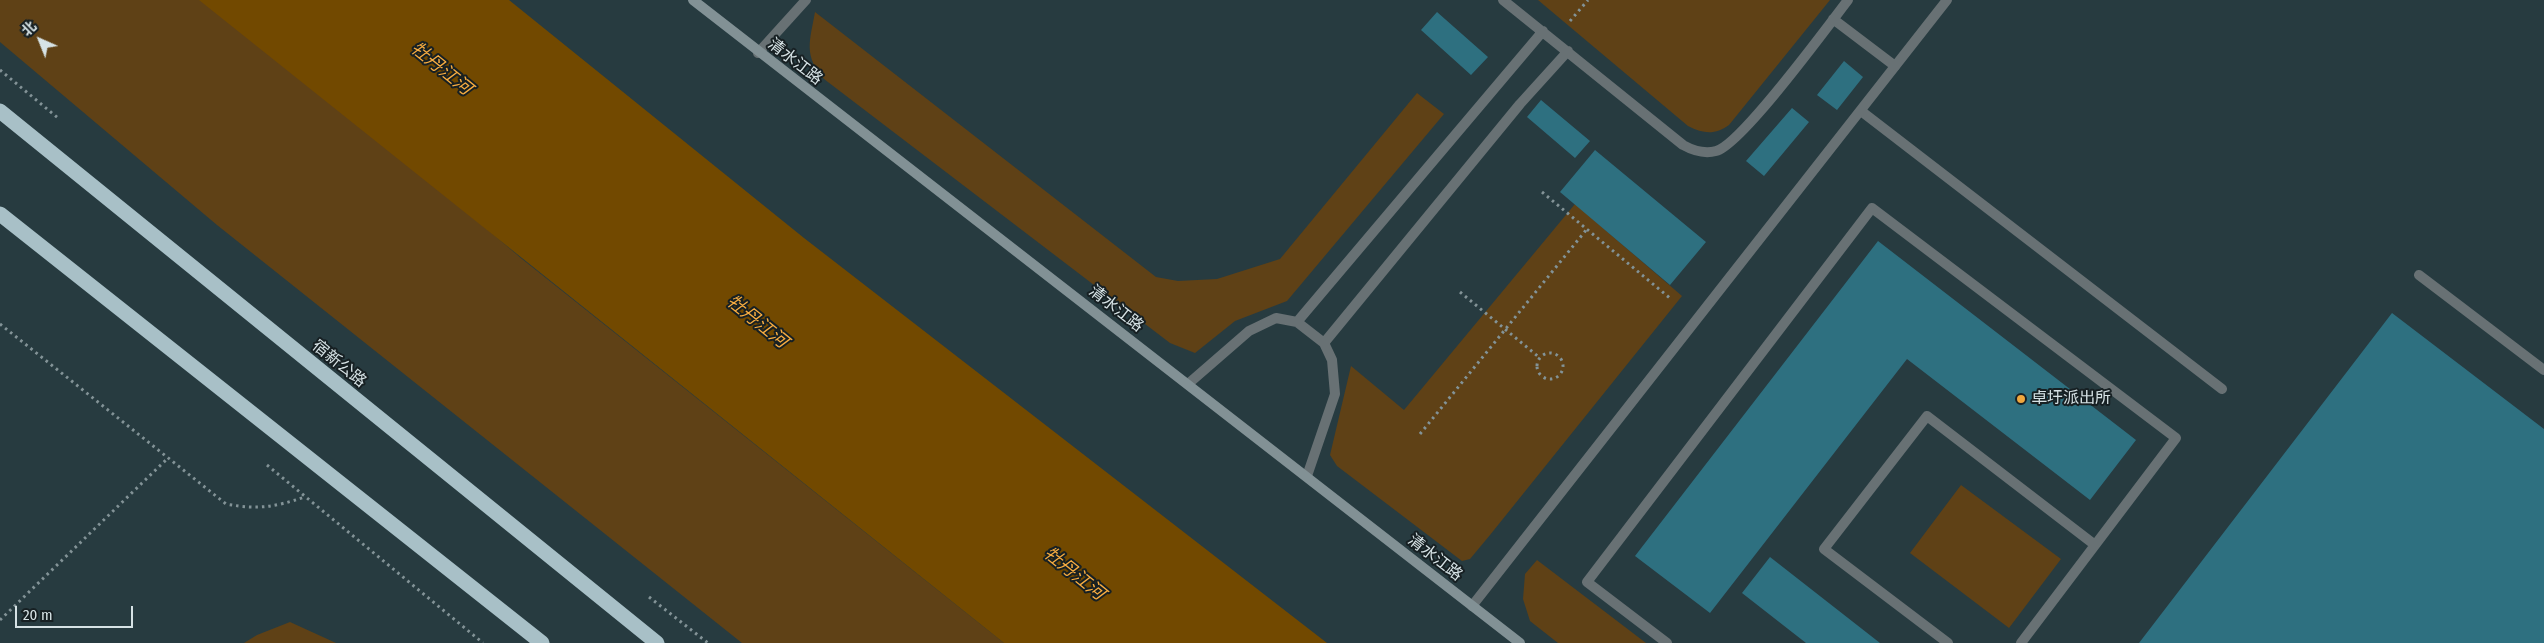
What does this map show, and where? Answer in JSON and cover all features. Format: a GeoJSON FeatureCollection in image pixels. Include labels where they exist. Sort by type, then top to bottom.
{"type":"FeatureCollection","features":[{"type":"Feature","properties":{"kind":"highway","name":"宿新公路"},"geometry":{"type":"LineString","coordinates":[[0,111],[657,643]]}},
{"type":"Feature","properties":{"kind":"highway"},"geometry":{"type":"LineString","coordinates":[[0,214],[542,643]]}},
{"type":"Feature","properties":{"kind":"street","name":"清水江路"},"geometry":{"type":"LineString","coordinates":[[692,0],[1520,643]]}},
{"type":"Feature","properties":{"kind":"street"},"geometry":{"type":"LineString","coordinates":[[758,53],[806,0]]}},
{"type":"Feature","properties":{"kind":"street"},"geometry":{"type":"LineString","coordinates":[[1503,0],[1683,145],[1692,150],[1717,151],[1745,130],[1848,0]]}},
{"type":"Feature","properties":{"kind":"street"},"geometry":{"type":"LineString","coordinates":[[1472,606],[1947,0]]}},
{"type":"Feature","properties":{"kind":"street"},"geometry":{"type":"LineString","coordinates":[[1833,19],[1895,66]]}},
{"type":"Feature","properties":{"kind":"street"},"geometry":{"type":"LineString","coordinates":[[1298,322],[1543,31]]}},
{"type":"Feature","properties":{"kind":"street"},"geometry":{"type":"LineString","coordinates":[[1324,343],[1520,104],[1568,51]]}},
{"type":"Feature","properties":{"kind":"street"},"geometry":{"type":"LineString","coordinates":[[1861,111],[2222,389]]}},
{"type":"Feature","properties":{"kind":"street"},"geometry":{"type":"LineString","coordinates":[[1667,643],[1587,582],[1872,208],[2176,438],[2020,643]]}},
{"type":"Feature","properties":{"kind":"street"},"geometry":{"type":"LineString","coordinates":[[2419,275],[2544,370]]}},
{"type":"Feature","properties":{"kind":"street"},"geometry":{"type":"LineString","coordinates":[[1188,384],[1249,331],[1276,318],[1298,322],[1324,343],[1332,360],[1335,394],[1307,476]]}},
{"type":"Feature","properties":{"kind":"street"},"geometry":{"type":"LineString","coordinates":[[1948,643],[1824,549],[1926,416],[2095,545]]}},
{"type":"Feature","properties":{"kind":"path"},"geometry":{"type":"LineString","coordinates":[[1542,192],[1671,298]]}},
{"type":"Feature","properties":{"kind":"path"},"geometry":{"type":"LineString","coordinates":[[1420,434],[1587,229]]}},
{"type":"Feature","properties":{"kind":"path"},"geometry":{"type":"LineString","coordinates":[[1460,292],[1540,358]]}},
{"type":"Feature","properties":{"kind":"path"},"geometry":{"type":"LineString","coordinates":[[0,324],[226,504],[251,509],[278,506],[306,497]]}},
{"type":"Feature","properties":{"kind":"path"},"geometry":{"type":"LineString","coordinates":[[1546,354],[1558,356],[1562,363],[1559,375],[1548,378],[1540,375],[1537,367],[1540,358],[1546,354]]}},
{"type":"Feature","properties":{"kind":"path"},"geometry":{"type":"LineString","coordinates":[[0,620],[168,458]]}},
{"type":"Feature","properties":{"kind":"shaded area"},"geometry":{"type":"Polygon","coordinates":[[[0,0],[217,0],[522,259],[1004,643],[742,643],[217,225],[0,42],[0,0]]]}},
{"type":"Feature","properties":{"kind":"shaded area"},"geometry":{"type":"Polygon","coordinates":[[[1538,0],[1830,0],[1729,125],[1714,132],[1704,132],[1688,126],[1538,0]]]}},
{"type":"Feature","properties":{"kind":"shaded area"},"geometry":{"type":"Polygon","coordinates":[[[815,12],[1156,277],[1178,281],[1217,279],[1280,259],[1417,93],[1444,114],[1287,301],[1235,321],[1195,353],[1170,343],[824,79],[817,70],[811,55],[810,40],[815,12]]]}},
{"type":"Feature","properties":{"kind":"shaded area"},"geometry":{"type":"Polygon","coordinates":[[[1575,204],[1682,296],[1490,535],[1470,559],[1462,561],[1337,466],[1330,455],[1351,366],[1404,410],[1575,204]]]}},
{"type":"Feature","properties":{"kind":"shaded area"},"geometry":{"type":"Polygon","coordinates":[[[1961,485],[2061,559],[2009,628],[1910,553],[1961,485]]]}},
{"type":"Feature","properties":{"kind":"shaded area"},"geometry":{"type":"Polygon","coordinates":[[[1537,560],[1646,643],[1558,643],[1530,621],[1523,599],[1525,574],[1537,560]]]}},
{"type":"Feature","properties":{"kind":"shaded area"},"geometry":{"type":"Polygon","coordinates":[[[290,622],[336,643],[244,643],[257,635],[290,622]]]}},
{"type":"Feature","properties":{"kind":"water","name":"牡丹江河"},"geometry":{"type":"Polygon","coordinates":[[[199,0],[509,0],[804,238],[1327,643],[1004,643],[199,0]]]}},
{"type":"Feature","properties":{"kind":"building"},"geometry":{"type":"Polygon","coordinates":[[[1437,12],[1488,57],[1471,75],[1421,30],[1437,12]]]}},
{"type":"Feature","properties":{"kind":"building"},"geometry":{"type":"Polygon","coordinates":[[[1844,61],[1863,77],[1837,110],[1817,95],[1844,61]]]}},
{"type":"Feature","properties":{"kind":"building"},"geometry":{"type":"Polygon","coordinates":[[[1541,100],[1590,141],[1575,158],[1527,117],[1541,100]]]}},
{"type":"Feature","properties":{"kind":"building"},"geometry":{"type":"Polygon","coordinates":[[[1792,108],[1809,122],[1764,176],[1746,161],[1792,108]]]}},
{"type":"Feature","properties":{"kind":"building"},"geometry":{"type":"Polygon","coordinates":[[[1595,150],[1706,242],[1670,285],[1560,192],[1595,150]]]}},
{"type":"Feature","properties":{"kind":"building","name":"卓圩派出所"},"geometry":{"type":"Polygon","coordinates":[[[1878,241],[2136,440],[2090,500],[1907,359],[1710,613],[1635,556],[1878,241]]]}},
{"type":"Feature","properties":{"kind":"building"},"geometry":{"type":"Polygon","coordinates":[[[2392,313],[2544,429],[2544,643],[2139,643],[2392,313]]]}},
{"type":"Feature","properties":{"kind":"building"},"geometry":{"type":"Polygon","coordinates":[[[1770,557],[1880,643],[1806,643],[1742,593],[1770,557]]]}},
{"type":"Feature","properties":{"kind":"place","name":"卓圩派出所"},"geometry":{"type":"Point","coordinates":[2021,399]}}]}
